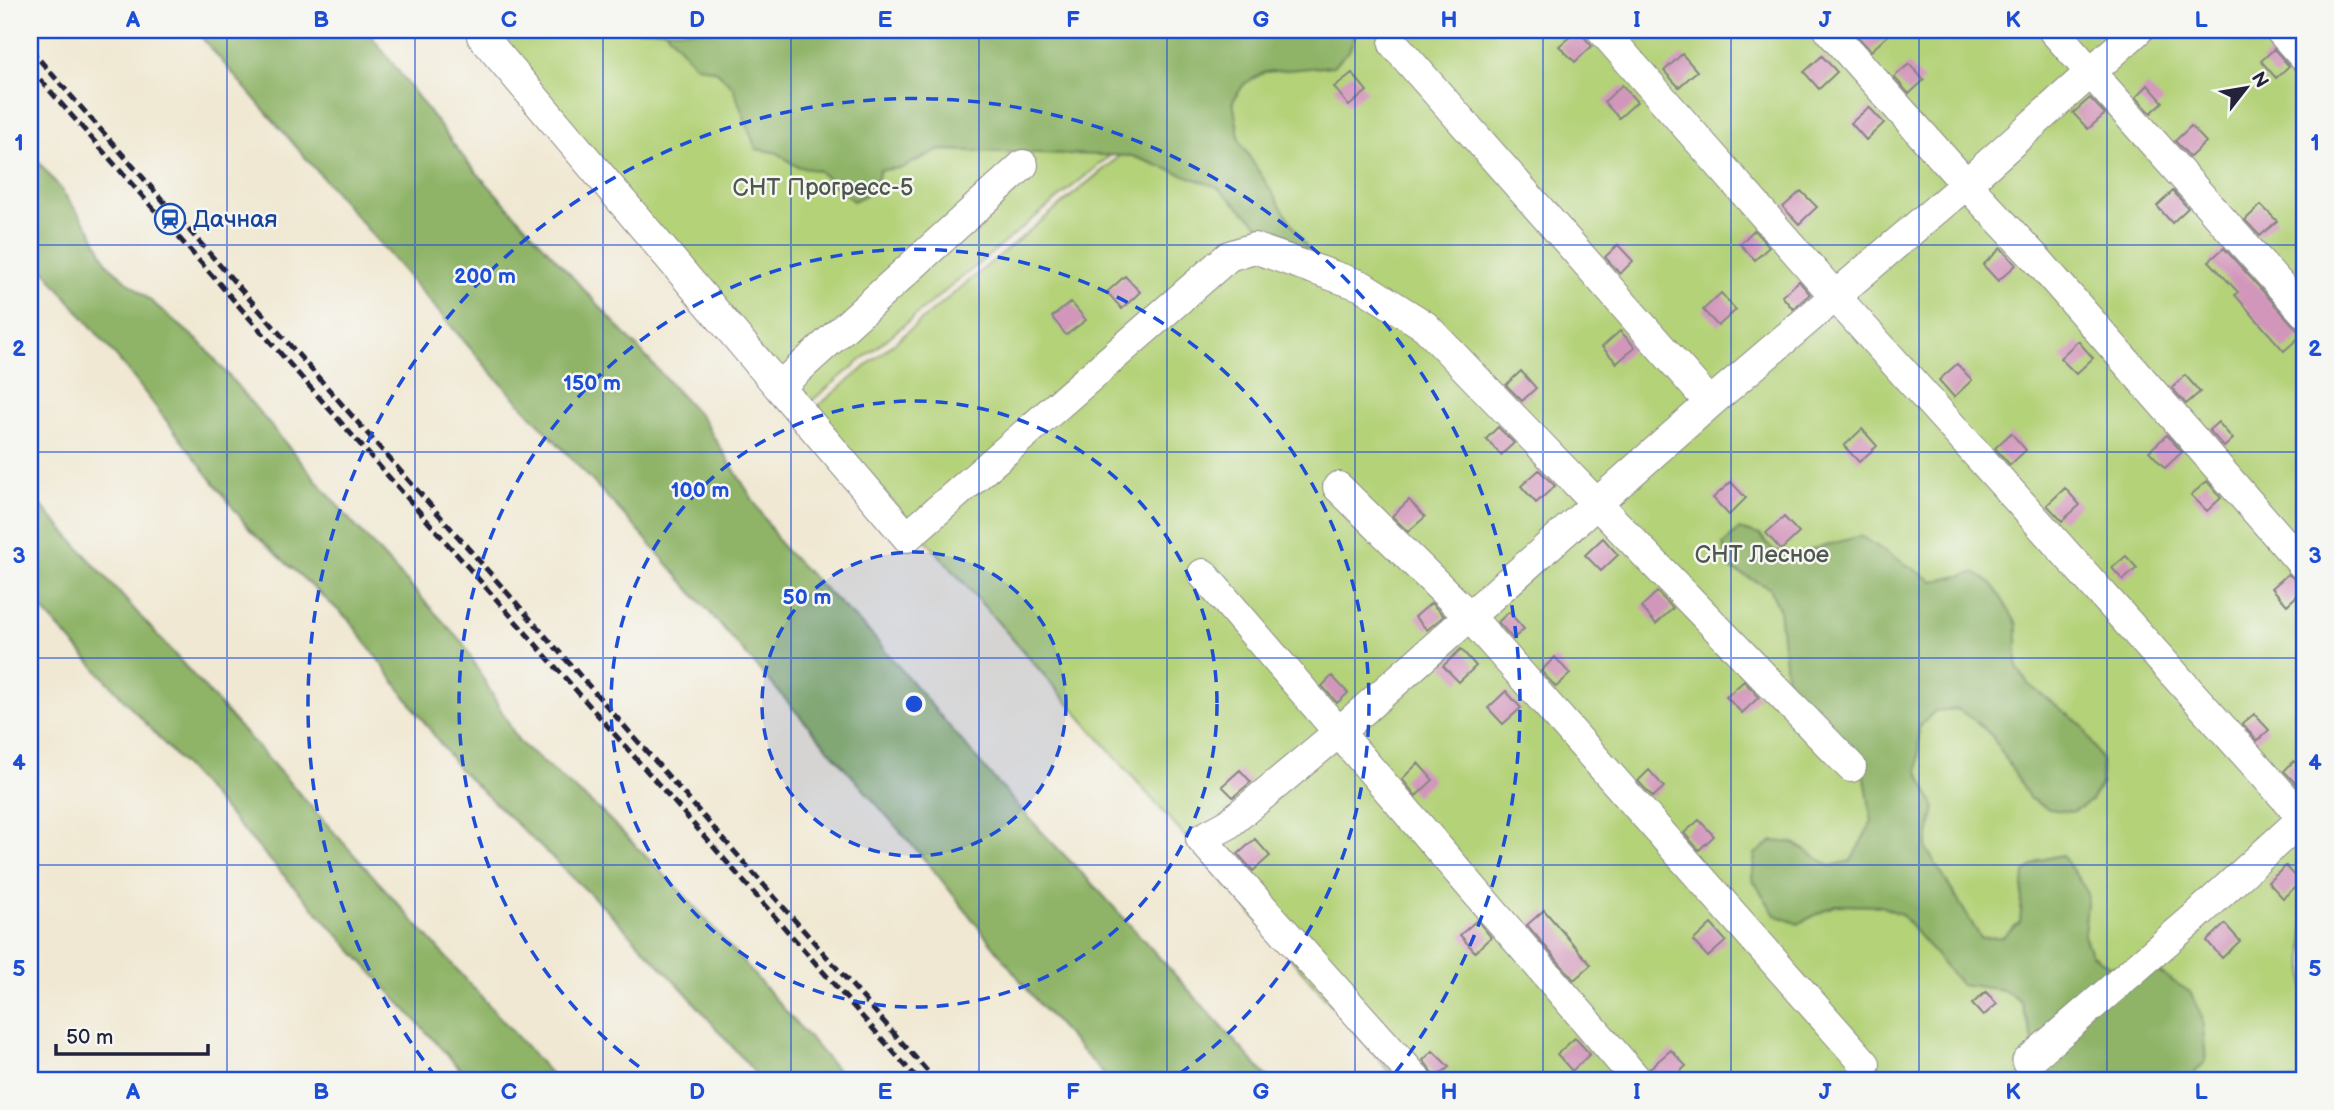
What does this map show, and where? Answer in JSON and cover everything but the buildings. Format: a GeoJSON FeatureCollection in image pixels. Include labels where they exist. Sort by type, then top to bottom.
{"type":"FeatureCollection","features":[{"type":"Feature","properties":{"kind":"street"},"geometry":{"type":"LineString","coordinates":[[1602,30],[2304,825],[2194,918],[2031,1071]]}},
{"type":"Feature","properties":{"kind":"street"},"geometry":{"type":"LineString","coordinates":[[1829,30],[1966,184],[2040,262],[2304,566]]}},
{"type":"Feature","properties":{"kind":"street"},"geometry":{"type":"LineString","coordinates":[[2053,30],[2304,312]]}},
{"type":"Feature","properties":{"kind":"street"},"geometry":{"type":"LineString","coordinates":[[1417,1080],[1201,839],[1227,825],[1339,732],[1710,403],[1966,184],[2138,30]]}},
{"type":"Feature","properties":{"kind":"street"},"geometry":{"type":"LineString","coordinates":[[2280,30],[2304,57]]}},
{"type":"Feature","properties":{"kind":"street"},"geometry":{"type":"LineString","coordinates":[[482,36],[907,537],[1228,256],[1254,248],[1362,286],[1425,326],[1851,767]]}},
{"type":"Feature","properties":{"kind":"street"},"geometry":{"type":"LineString","coordinates":[[1394,44],[1710,403]]}},
{"type":"Feature","properties":{"kind":"street"},"geometry":{"type":"LineString","coordinates":[[779,387],[1023,165]]}},
{"type":"Feature","properties":{"kind":"street"},"geometry":{"type":"LineString","coordinates":[[1338,487],[1470,617],[1865,1064]]}},
{"type":"Feature","properties":{"kind":"street"},"geometry":{"type":"LineString","coordinates":[[1203,574],[1637,1080]]}},
{"type":"Feature","properties":{"kind":"green space"},"geometry":{"type":"Polygon","coordinates":[[[195,30],[367,30],[468,163],[702,418],[783,548],[872,635],[987,771],[1270,1080],[1109,1080],[1038,1003],[932,868],[637,529],[490,371],[195,30]]]}},
{"type":"Feature","properties":{"kind":"green space","name":"СНТ Прогресс-5"},"geometry":{"type":"Polygon","coordinates":[[[463,30],[1263,30],[809,403],[463,30]]]}},
{"type":"Feature","properties":{"kind":"green space"},"geometry":{"type":"Polygon","coordinates":[[[665,30],[1357,30],[1349,51],[1333,66],[1265,72],[1244,84],[1233,101],[1240,142],[1308,249],[1288,248],[1217,187],[1132,156],[938,150],[902,168],[880,170],[874,191],[853,201],[819,171],[796,166],[778,153],[756,149],[733,87],[716,71],[695,65],[665,30]]]}},
{"type":"Feature","properties":{"kind":"green space","name":"СНТ Лесное"},"geometry":{"type":"Polygon","coordinates":[[[1272,30],[2304,30],[2304,1080],[1397,1080],[813,410],[1272,30]]]}},
{"type":"Feature","properties":{"kind":"green space"},"geometry":{"type":"Polygon","coordinates":[[[30,152],[92,232],[108,265],[202,344],[349,519],[463,643],[519,742],[604,814],[686,897],[846,1080],[761,1080],[687,994],[607,910],[459,769],[349,620],[251,531],[129,372],[30,253],[30,152]]]}},
{"type":"Feature","properties":{"kind":"green space"},"geometry":{"type":"Polygon","coordinates":[[[30,493],[556,1080],[470,1080],[30,596],[30,493]]]}},
{"type":"Feature","properties":{"kind":"green space"},"geometry":{"type":"Polygon","coordinates":[[[1739,529],[1760,535],[1774,551],[1796,554],[1860,536],[1933,581],[1976,573],[1994,586],[2017,624],[2017,667],[2029,685],[2082,725],[2102,761],[2101,784],[2091,801],[2072,812],[2049,809],[2030,799],[1992,736],[1976,721],[1957,709],[1935,711],[1919,727],[1918,771],[1935,808],[1926,848],[1981,938],[2002,937],[2020,922],[2024,873],[2040,860],[2062,855],[2088,893],[2084,935],[2091,954],[2110,966],[2152,968],[2190,992],[2202,1017],[2206,1061],[2188,1080],[2038,1080],[2042,1070],[2021,1002],[2003,990],[1960,984],[1901,914],[1880,906],[1835,905],[1798,924],[1775,915],[1752,878],[1755,854],[1773,841],[1794,843],[1830,866],[1851,861],[1872,821],[1865,777],[1852,756],[1789,701],[1779,609],[1770,588],[1729,568],[1723,545],[1739,529]]]}},
{"type":"Feature","properties":{"kind":"railway"},"geometry":{"type":"LineString","coordinates":[[30,49],[935,1080]]}},
{"type":"Feature","properties":{"kind":"railway"},"geometry":{"type":"LineString","coordinates":[[30,68],[918,1080]]}},
{"type":"Feature","properties":{"kind":"place","name":"Дачная"},"geometry":{"type":"Point","coordinates":[170,219]}}]}
